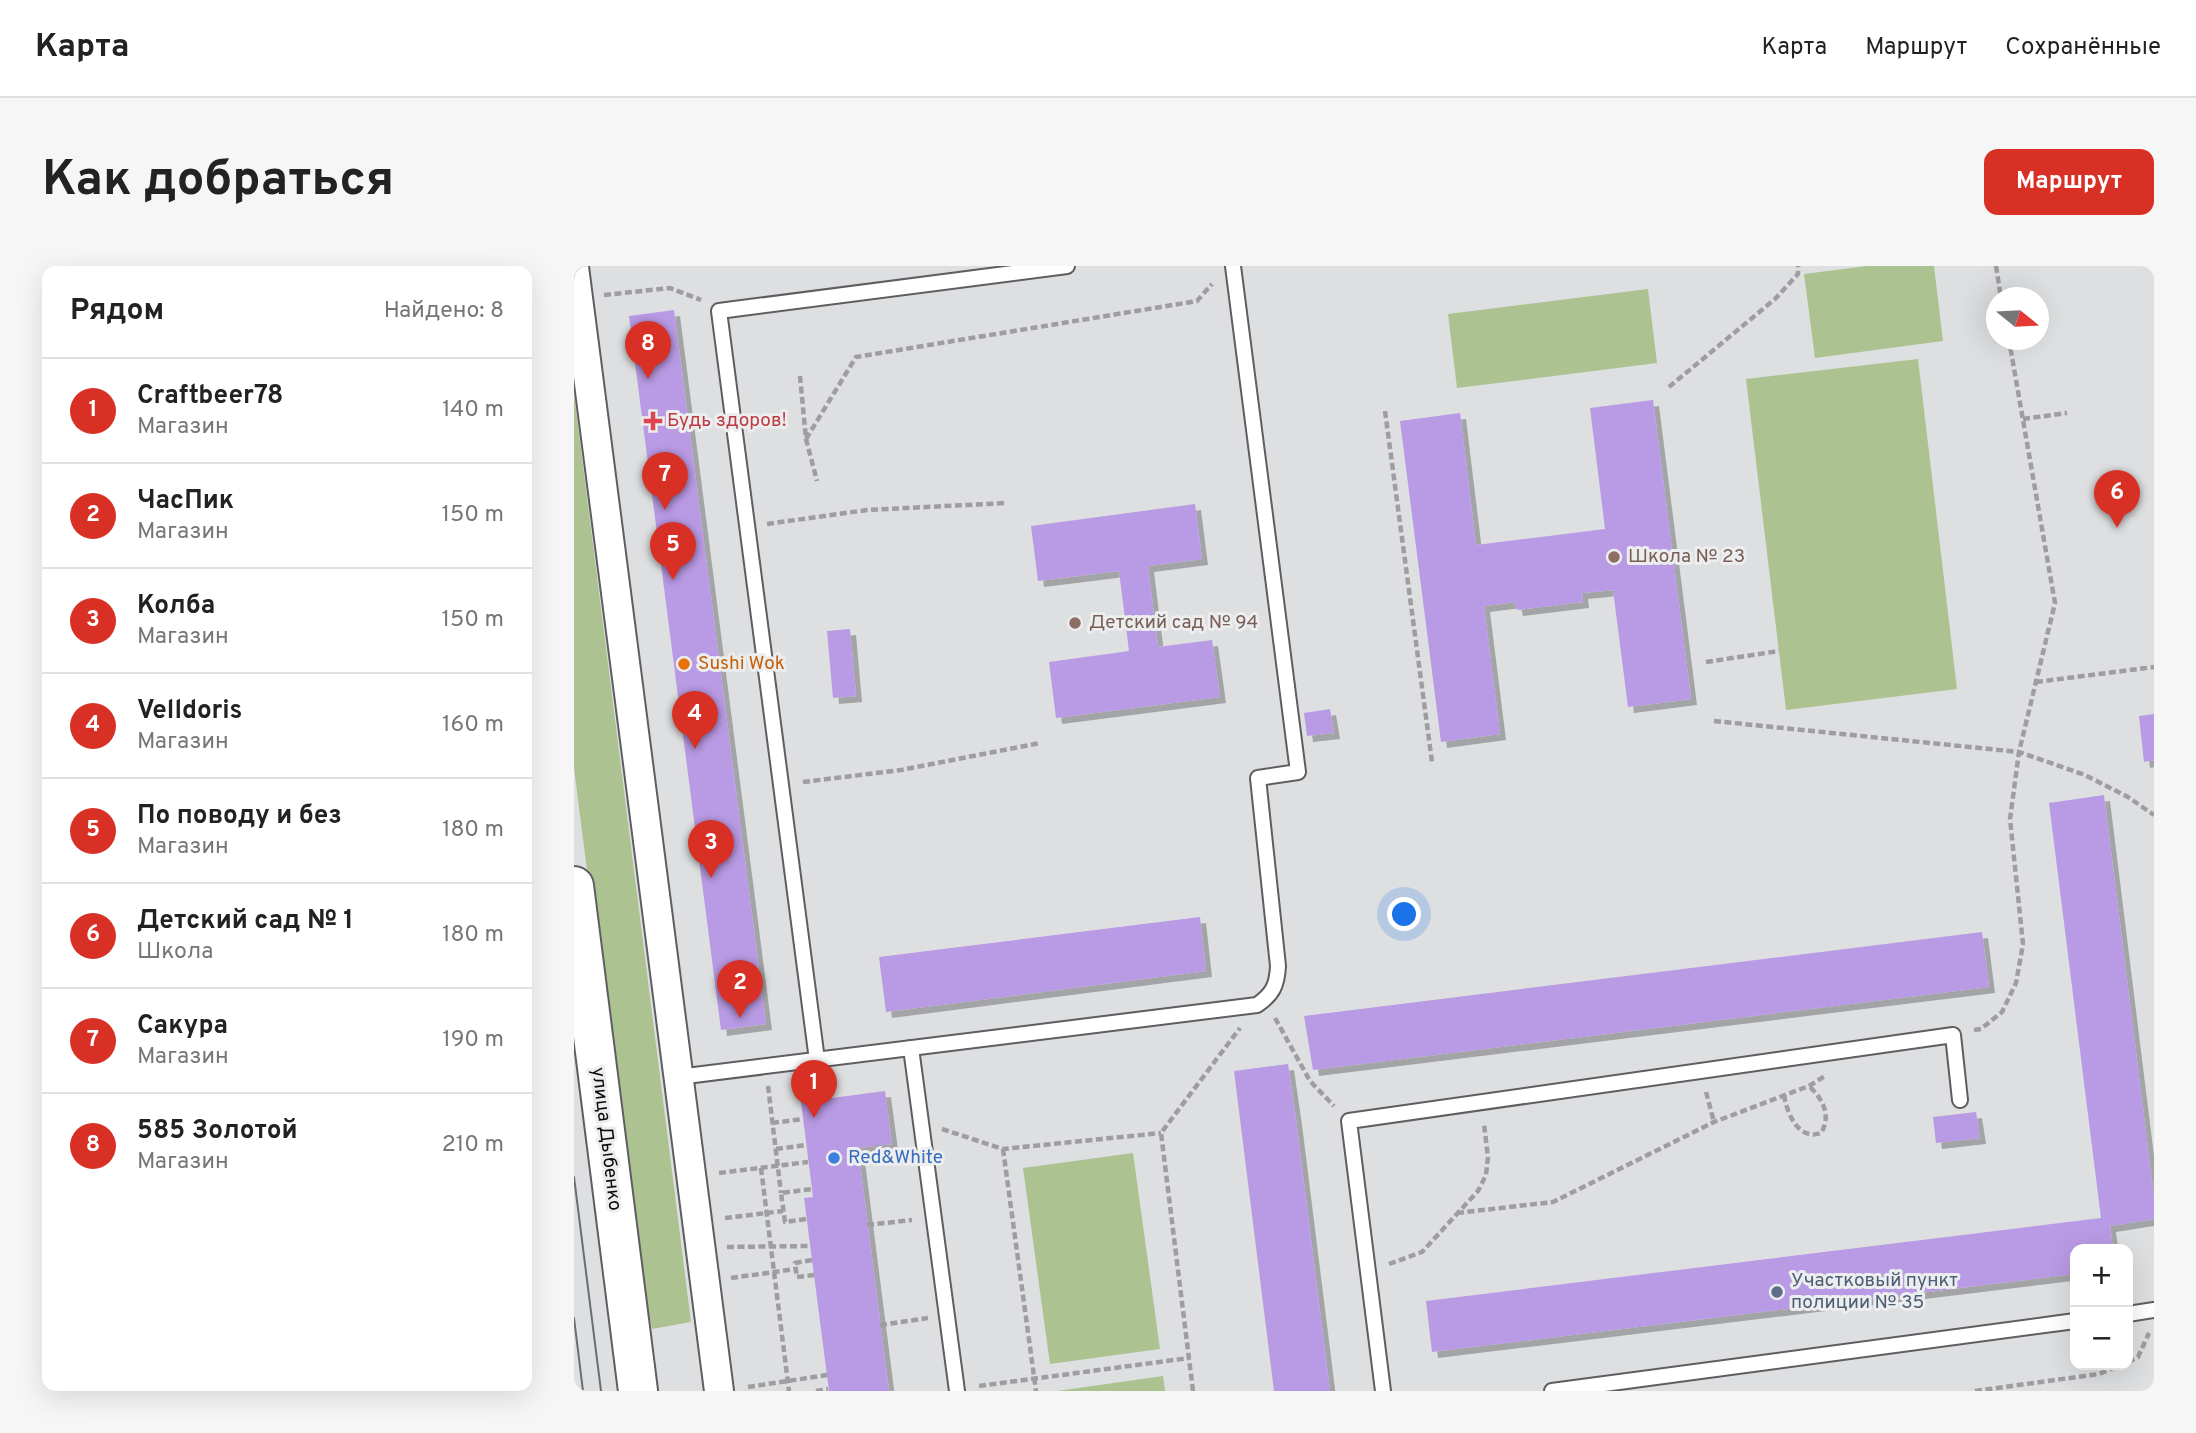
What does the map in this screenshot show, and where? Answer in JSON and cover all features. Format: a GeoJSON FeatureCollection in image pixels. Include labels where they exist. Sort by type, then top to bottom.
{"type":"FeatureCollection","features":[{"type":"Feature","properties":{"kind":"main road","name":"улица Дыбенко"},"geometry":{"type":"LineString","coordinates":[[574,886],[638,1391]]}},
{"type":"Feature","properties":{"kind":"street"},"geometry":{"type":"LineString","coordinates":[[574,267],[678,1077],[729,1390]]}},
{"type":"Feature","properties":{"kind":"lane"},"geometry":{"type":"LineString","coordinates":[[817,1060],[719,311],[1067,266]]}},
{"type":"Feature","properties":{"kind":"lane"},"geometry":{"type":"LineString","coordinates":[[678,1077],[1257,1005],[1271,995],[1277,981],[1278,966],[1258,778],[1298,772],[1226,270]]}},
{"type":"Feature","properties":{"kind":"lane"},"geometry":{"type":"LineString","coordinates":[[1383,1391],[1349,1121],[1953,1035],[1960,1100]]}},
{"type":"Feature","properties":{"kind":"lane"},"geometry":{"type":"LineString","coordinates":[[911,1048],[956,1390]]}},
{"type":"Feature","properties":{"kind":"lane"},"geometry":{"type":"LineString","coordinates":[[2133,1313],[2154,1310]]}},
{"type":"Feature","properties":{"kind":"lane"},"geometry":{"type":"LineString","coordinates":[[1552,1391],[2070,1322]]}},
{"type":"Feature","properties":{"kind":"path"},"geometry":{"type":"LineString","coordinates":[[1669,387],[1775,299],[1798,274],[1798,266]]}},
{"type":"Feature","properties":{"kind":"path"},"geometry":{"type":"LineString","coordinates":[[1996,266],[1999,287]]}},
{"type":"Feature","properties":{"kind":"path"},"geometry":{"type":"LineString","coordinates":[[806,439],[856,357],[1197,301],[1226,270]]}},
{"type":"Feature","properties":{"kind":"path"},"geometry":{"type":"LineString","coordinates":[[604,295],[670,288],[696,297],[719,311]]}},
{"type":"Feature","properties":{"kind":"path"},"geometry":{"type":"LineString","coordinates":[[1953,1035],[1981,1029],[2002,1012],[2016,983],[2023,944],[2010,819],[2019,752],[2055,603],[2011,350]]}},
{"type":"Feature","properties":{"kind":"path"},"geometry":{"type":"LineString","coordinates":[[800,376],[806,439],[817,481]]}},
{"type":"Feature","properties":{"kind":"path"},"geometry":{"type":"LineString","coordinates":[[1385,411],[1433,762]]}},
{"type":"Feature","properties":{"kind":"path"},"geometry":{"type":"LineString","coordinates":[[2023,419],[2067,413]]}},
{"type":"Feature","properties":{"kind":"path"},"geometry":{"type":"LineString","coordinates":[[747,526],[867,510],[1006,503]]}},
{"type":"Feature","properties":{"kind":"path"},"geometry":{"type":"LineString","coordinates":[[1706,662],[1779,651]]}},
{"type":"Feature","properties":{"kind":"path"},"geometry":{"type":"LineString","coordinates":[[2036,682],[2154,667]]}},
{"type":"Feature","properties":{"kind":"path"},"geometry":{"type":"LineString","coordinates":[[1714,721],[2019,752],[2085,775],[2128,797],[2154,815]]}},
{"type":"Feature","properties":{"kind":"path"},"geometry":{"type":"LineString","coordinates":[[781,784],[901,770],[1040,743]]}},
{"type":"Feature","properties":{"kind":"path"},"geometry":{"type":"LineString","coordinates":[[1193,1391],[1161,1133],[1257,1005],[1275,1017],[1310,1081],[1349,1121]]}},
{"type":"Feature","properties":{"kind":"path"},"geometry":{"type":"LineString","coordinates":[[1457,1213],[1553,1202],[1714,1122],[1809,1086],[1842,1066],[1852,1049]]}},
{"type":"Feature","properties":{"kind":"path"},"geometry":{"type":"LineString","coordinates":[[766,1066],[785,1222],[806,1219]]}},
{"type":"Feature","properties":{"kind":"path"},"geometry":{"type":"LineString","coordinates":[[1700,1071],[1714,1122]]}},
{"type":"Feature","properties":{"kind":"path"},"geometry":{"type":"LineString","coordinates":[[1784,1095],[1786,1111],[1795,1124],[1808,1133],[1821,1133],[1825,1126],[1826,1111],[1820,1097],[1809,1086]]}},
{"type":"Feature","properties":{"kind":"path"},"geometry":{"type":"LineString","coordinates":[[1368,1267],[1391,1264],[1422,1252],[1478,1191],[1486,1175],[1488,1157],[1481,1102]]}},
{"type":"Feature","properties":{"kind":"path"},"geometry":{"type":"LineString","coordinates":[[772,1123],[803,1119]]}},
{"type":"Feature","properties":{"kind":"path"},"geometry":{"type":"LineString","coordinates":[[921,1122],[1003,1149],[1161,1133]]}},
{"type":"Feature","properties":{"kind":"path"},"geometry":{"type":"LineString","coordinates":[[775,1149],[806,1145]]}},
{"type":"Feature","properties":{"kind":"path"},"geometry":{"type":"LineString","coordinates":[[879,1145],[880,1153],[925,1147]]}},
{"type":"Feature","properties":{"kind":"path"},"geometry":{"type":"LineString","coordinates":[[1003,1149],[1035,1391]]}},
{"type":"Feature","properties":{"kind":"path"},"geometry":{"type":"LineString","coordinates":[[713,1174],[808,1162]]}},
{"type":"Feature","properties":{"kind":"path"},"geometry":{"type":"LineString","coordinates":[[761,1168],[789,1391]]}},
{"type":"Feature","properties":{"kind":"path"},"geometry":{"type":"LineString","coordinates":[[781,1193],[812,1189]]}},
{"type":"Feature","properties":{"kind":"path"},"geometry":{"type":"LineString","coordinates":[[718,1219],[783,1211]]}},
{"type":"Feature","properties":{"kind":"path"},"geometry":{"type":"LineString","coordinates":[[867,1226],[933,1217]]}},
{"type":"Feature","properties":{"kind":"path"},"geometry":{"type":"LineString","coordinates":[[722,1247],[810,1247]]}},
{"type":"Feature","properties":{"kind":"path"},"geometry":{"type":"LineString","coordinates":[[812,1260],[795,1263],[797,1277],[814,1275]]}},
{"type":"Feature","properties":{"kind":"path"},"geometry":{"type":"LineString","coordinates":[[726,1278],[796,1269]]}},
{"type":"Feature","properties":{"kind":"path"},"geometry":{"type":"LineString","coordinates":[[880,1325],[947,1316]]}},
{"type":"Feature","properties":{"kind":"path"},"geometry":{"type":"LineString","coordinates":[[2133,1360],[2138,1357],[2154,1322]]}},
{"type":"Feature","properties":{"kind":"path"},"geometry":{"type":"LineString","coordinates":[[956,1390],[1189,1358]]}},
{"type":"Feature","properties":{"kind":"path"},"geometry":{"type":"LineString","coordinates":[[1975,1391],[2099,1374],[2108,1370]]}},
{"type":"Feature","properties":{"kind":"path"},"geometry":{"type":"LineString","coordinates":[[729,1390],[827,1375]]}},
{"type":"Feature","properties":{"kind":"path"},"geometry":{"type":"LineString","coordinates":[[816,1391],[828,1389]]}},
{"type":"Feature","properties":{"kind":"green space"},"geometry":{"type":"Polygon","coordinates":[[[1867,266],[1934,266],[1943,341],[1815,358],[1804,274],[1867,266]]]}},
{"type":"Feature","properties":{"kind":"green space"},"geometry":{"type":"Polygon","coordinates":[[[1648,289],[1657,363],[1457,388],[1448,314],[1648,289]]]}},
{"type":"Feature","properties":{"kind":"green space"},"geometry":{"type":"Polygon","coordinates":[[[1918,359],[1957,689],[1786,710],[1746,379],[1918,359]]]}},
{"type":"Feature","properties":{"kind":"green space"},"geometry":{"type":"Polygon","coordinates":[[[574,394],[691,1322],[652,1329],[636,1256],[574,768],[574,394]]]}},
{"type":"Feature","properties":{"kind":"green space"},"geometry":{"type":"Polygon","coordinates":[[[1133,1153],[1160,1349],[1050,1364],[1023,1168],[1133,1153]]]}},
{"type":"Feature","properties":{"kind":"green space"},"geometry":{"type":"Polygon","coordinates":[[[1163,1376],[1165,1391],[1057,1391],[1163,1376]]]}},
{"type":"Feature","properties":{"kind":"building"},"geometry":{"type":"Polygon","coordinates":[[[674,310],[766,1024],[721,1030],[629,316],[674,310]]]}},
{"type":"Feature","properties":{"kind":"building"},"geometry":{"type":"Polygon","coordinates":[[[1653,400],[1691,699],[1628,707],[1613,590],[1582,593],[1583,602],[1517,610],[1515,602],[1484,606],[1500,734],[1441,742],[1400,421],[1460,413],[1476,545],[1605,529],[1590,408],[1653,400]]]}},
{"type":"Feature","properties":{"kind":"building"},"geometry":{"type":"Polygon","coordinates":[[[1195,504],[1202,559],[1148,566],[1158,647],[1212,640],[1220,697],[1056,718],[1049,662],[1129,651],[1119,571],[1038,581],[1031,526],[1195,504]]]}},
{"type":"Feature","properties":{"kind":"building"},"geometry":{"type":"Polygon","coordinates":[[[850,629],[856,696],[833,698],[827,631],[850,629]]]}},
{"type":"Feature","properties":{"kind":"building"},"geometry":{"type":"Polygon","coordinates":[[[1330,709],[1334,733],[1307,736],[1304,713],[1330,709]]]}},
{"type":"Feature","properties":{"kind":"building"},"geometry":{"type":"Polygon","coordinates":[[[2154,714],[2154,760],[2144,762],[2139,716],[2154,714]]]}},
{"type":"Feature","properties":{"kind":"building"},"geometry":{"type":"Polygon","coordinates":[[[2104,795],[2154,1198],[2154,1219],[2110,1226],[2112,1244],[2070,1244],[2070,1275],[1432,1352],[1426,1301],[2101,1218],[2049,803],[2104,795]]]}},
{"type":"Feature","properties":{"kind":"building"},"geometry":{"type":"Polygon","coordinates":[[[1200,917],[1206,971],[886,1012],[879,957],[1200,917]]]}},
{"type":"Feature","properties":{"kind":"building"},"geometry":{"type":"Polygon","coordinates":[[[1982,932],[1989,987],[1313,1070],[1304,1016],[1982,932]]]}},
{"type":"Feature","properties":{"kind":"building"},"geometry":{"type":"Polygon","coordinates":[[[1288,1064],[1330,1391],[1274,1391],[1234,1071],[1288,1064]]]}},
{"type":"Feature","properties":{"kind":"building"},"geometry":{"type":"Polygon","coordinates":[[[885,1091],[892,1144],[858,1148],[889,1391],[829,1391],[804,1198],[813,1197],[801,1102],[885,1091]]]}},
{"type":"Feature","properties":{"kind":"building"},"geometry":{"type":"Polygon","coordinates":[[[1976,1112],[1980,1138],[1936,1143],[1933,1117],[1976,1112]]]}},
{"type":"Feature","properties":{"kind":"tram line"},"geometry":{"type":"LineString","coordinates":[[574,1177],[601,1391]]}},
{"type":"Feature","properties":{"kind":"tram line"},"geometry":{"type":"LineString","coordinates":[[574,1318],[583,1391]]}},
{"type":"Feature","properties":{"kind":"place","name":"585 Золотой"},"geometry":{"type":"Point","coordinates":[648,379]}},
{"type":"Feature","properties":{"kind":"place","name":"Будь здоров!"},"geometry":{"type":"Point","coordinates":[653,421]}},
{"type":"Feature","properties":{"kind":"place","name":"Сакура"},"geometry":{"type":"Point","coordinates":[665,510]}},
{"type":"Feature","properties":{"kind":"place","name":"Детский сад № 1"},"geometry":{"type":"Point","coordinates":[2117,528]}},
{"type":"Feature","properties":{"kind":"place","name":"Школа № 23"},"geometry":{"type":"Point","coordinates":[1614,557]}},
{"type":"Feature","properties":{"kind":"place","name":"По поводу и без"},"geometry":{"type":"Point","coordinates":[673,580]}},
{"type":"Feature","properties":{"kind":"place","name":"Детский сад № 94"},"geometry":{"type":"Point","coordinates":[1075,623]}},
{"type":"Feature","properties":{"kind":"place","name":"Sushi Wok"},"geometry":{"type":"Point","coordinates":[684,664]}},
{"type":"Feature","properties":{"kind":"place","name":"Velldoris"},"geometry":{"type":"Point","coordinates":[695,749]}},
{"type":"Feature","properties":{"kind":"place","name":"Колба"},"geometry":{"type":"Point","coordinates":[711,878]}},
{"type":"Feature","properties":{"kind":"place","name":"ЧасПик"},"geometry":{"type":"Point","coordinates":[740,1018]}},
{"type":"Feature","properties":{"kind":"place","name":"Craftbeer78"},"geometry":{"type":"Point","coordinates":[814,1118]}},
{"type":"Feature","properties":{"kind":"place","name":"Red&White"},"geometry":{"type":"Point","coordinates":[834,1158]}},
{"type":"Feature","properties":{"kind":"place","name":"Участковый пункт полиции № 35"},"geometry":{"type":"Point","coordinates":[1777,1292]}}]}
